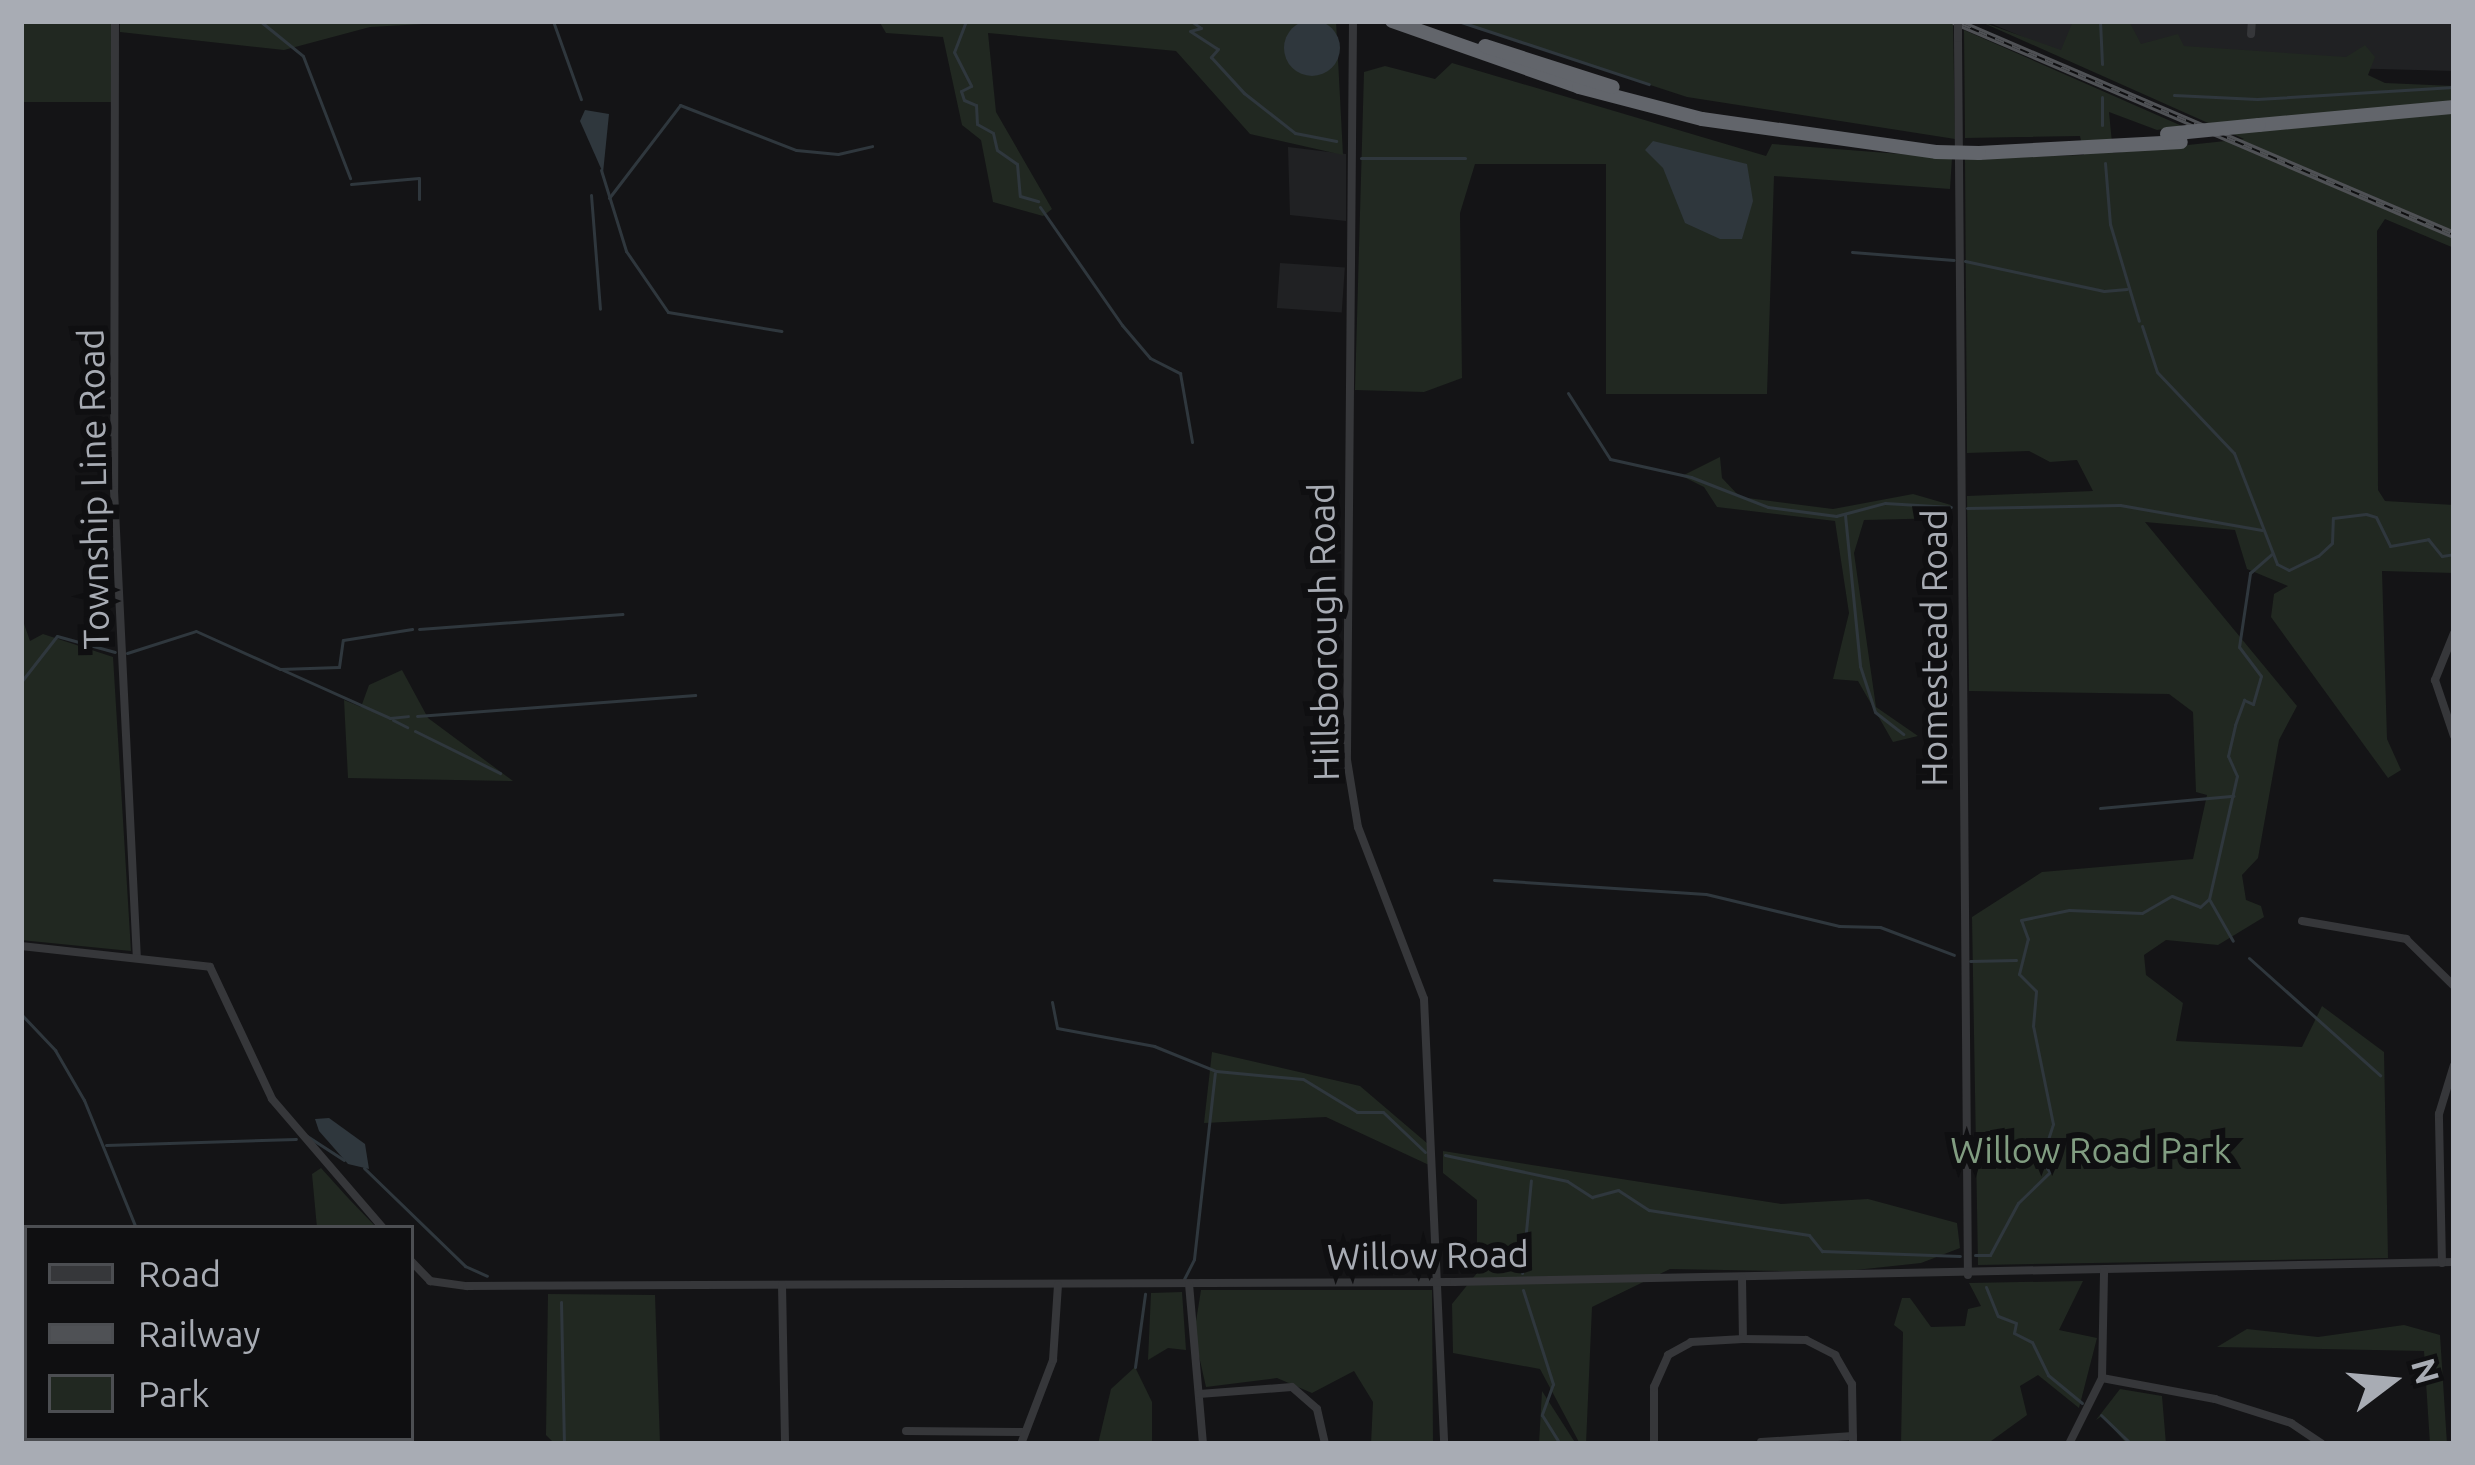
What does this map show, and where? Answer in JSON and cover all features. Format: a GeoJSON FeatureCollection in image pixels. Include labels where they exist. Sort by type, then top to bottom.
{"type":"FeatureCollection","features":[{"type":"Feature","properties":{"kind":"highway"},"geometry":{"type":"LineString","coordinates":[[1392,21],[1544,76],[1702,119],[1936,147],[1979,149],[2174,138],[2454,111]]}},
{"type":"Feature","properties":{"kind":"highway"},"geometry":{"type":"LineString","coordinates":[[1415,21],[1696,109],[1821,133],[1936,147]]}},
{"type":"Feature","properties":{"kind":"street","name":"Township Line Road"},"geometry":{"type":"LineString","coordinates":[[116,21],[114,507],[137,955]]}},
{"type":"Feature","properties":{"kind":"street","name":"Hillsborough Road"},"geometry":{"type":"LineString","coordinates":[[1353,21],[1347,760],[1358,827],[1424,1000],[1442,1282],[1444,1444]]}},
{"type":"Feature","properties":{"kind":"street","name":"Homestead Road"},"geometry":{"type":"LineString","coordinates":[[1958,21],[1968,1275]]}},
{"type":"Feature","properties":{"kind":"street"},"geometry":{"type":"LineString","coordinates":[[2251,34],[2252,21]]}},
{"type":"Feature","properties":{"kind":"street"},"geometry":{"type":"LineString","coordinates":[[2454,633],[2435,680],[2454,736]]}},
{"type":"Feature","properties":{"kind":"street"},"geometry":{"type":"LineString","coordinates":[[2302,921],[2406,939],[2454,986]]}},
{"type":"Feature","properties":{"kind":"street"},"geometry":{"type":"LineString","coordinates":[[21,946],[137,955],[210,967],[272,1099],[380,1225]]}},
{"type":"Feature","properties":{"kind":"street"},"geometry":{"type":"LineString","coordinates":[[2442,1263],[2439,1114],[2454,1064]]}},
{"type":"Feature","properties":{"kind":"street","name":"Willow Road"},"geometry":{"type":"LineString","coordinates":[[414,1263],[443,1285],[1058,1285],[1968,1275],[2454,1262]]}},
{"type":"Feature","properties":{"kind":"street"},"geometry":{"type":"LineString","coordinates":[[2069,1444],[2102,1378],[2104,1271]]}},
{"type":"Feature","properties":{"kind":"street"},"geometry":{"type":"LineString","coordinates":[[1742,1278],[1743,1339]]}},
{"type":"Feature","properties":{"kind":"street"},"geometry":{"type":"LineString","coordinates":[[1189,1284],[1203,1444]]}},
{"type":"Feature","properties":{"kind":"street"},"geometry":{"type":"LineString","coordinates":[[782,1285],[785,1444]]}},
{"type":"Feature","properties":{"kind":"street"},"geometry":{"type":"LineString","coordinates":[[1021,1444],[1051,1370],[1058,1285]]}},
{"type":"Feature","properties":{"kind":"street"},"geometry":{"type":"LineString","coordinates":[[1654,1444],[1654,1387],[1668,1355],[1700,1340],[1743,1339],[1806,1340],[1835,1354],[1852,1384],[1853,1440],[1761,1442]]}},
{"type":"Feature","properties":{"kind":"street"},"geometry":{"type":"LineString","coordinates":[[2102,1378],[2215,1399],[2282,1420],[2322,1444]]}},
{"type":"Feature","properties":{"kind":"street"},"geometry":{"type":"LineString","coordinates":[[1199,1394],[1266,1383],[1292,1387],[1317,1409],[1325,1444]]}},
{"type":"Feature","properties":{"kind":"street"},"geometry":{"type":"LineString","coordinates":[[906,1431],[1022,1432]]}},
{"type":"Feature","properties":{"kind":"shaded area"},"geometry":{"type":"Polygon","coordinates":[[[1312,20],[1332,28],[1340,48],[1332,68],[1312,76],[1292,68],[1284,48],[1292,28],[1312,20]]]}},
{"type":"Feature","properties":{"kind":"shaded area"},"geometry":{"type":"Polygon","coordinates":[[[1985,21],[2454,21],[2454,71],[2079,61],[1985,21]]]}},
{"type":"Feature","properties":{"kind":"shaded area"},"geometry":{"type":"Polygon","coordinates":[[[585,110],[609,114],[603,173],[580,121],[585,110]]]}},
{"type":"Feature","properties":{"kind":"shaded area"},"geometry":{"type":"Polygon","coordinates":[[[1653,141],[1747,164],[1753,201],[1742,239],[1720,239],[1685,223],[1663,168],[1645,150],[1653,141]]]}},
{"type":"Feature","properties":{"kind":"shaded area"},"geometry":{"type":"Polygon","coordinates":[[[1288,147],[1346,154],[1346,221],[1290,215],[1288,147]]]}},
{"type":"Feature","properties":{"kind":"shaded area"},"geometry":{"type":"Polygon","coordinates":[[[1280,263],[1345,268],[1342,312],[1277,308],[1280,263]]]}},
{"type":"Feature","properties":{"kind":"shaded area"},"geometry":{"type":"Polygon","coordinates":[[[329,1118],[365,1144],[369,1169],[348,1164],[319,1131],[315,1119],[329,1118]]]}},
{"type":"Feature","properties":{"kind":"green space"},"geometry":{"type":"Polygon","coordinates":[[[21,21],[111,21],[111,102],[21,102],[21,21]]]}},
{"type":"Feature","properties":{"kind":"green space"},"geometry":{"type":"Polygon","coordinates":[[[120,21],[477,21],[370,27],[284,50],[120,32],[120,21]]]}},
{"type":"Feature","properties":{"kind":"green space"},"geometry":{"type":"Polygon","coordinates":[[[879,21],[1336,21],[1343,155],[1250,134],[1176,51],[988,33],[996,112],[1052,209],[1043,216],[993,202],[981,140],[962,125],[943,37],[886,33],[879,21]]]}},
{"type":"Feature","properties":{"kind":"green space"},"geometry":{"type":"Polygon","coordinates":[[[1454,21],[1953,21],[1955,139],[1687,97],[1454,21]]]}},
{"type":"Feature","properties":{"kind":"green space","name":"Willow Road Park"},"geometry":{"type":"Polygon","coordinates":[[[1979,21],[2061,50],[2073,21],[2129,21],[2141,44],[2178,34],[2184,46],[2346,57],[2365,45],[2375,57],[2368,75],[2385,83],[2454,86],[2454,248],[2385,219],[2377,231],[2378,490],[2385,501],[2454,505],[2454,573],[2382,571],[2387,739],[2401,770],[2388,778],[2271,617],[2274,594],[2288,586],[2247,569],[2235,530],[2145,522],[2297,706],[2279,740],[2258,858],[2242,875],[2246,900],[2261,906],[2264,917],[2218,945],[2166,940],[2144,955],[2146,975],[2183,1003],[2176,1041],[2302,1047],[2322,1006],[2384,1052],[2388,1258],[1978,1265],[1972,917],[2042,872],[2193,859],[2207,795],[2196,792],[2193,712],[2169,694],[1969,691],[1967,496],[2093,491],[2077,460],[2050,462],[2029,451],[1967,453],[1965,159],[2084,155],[2080,136],[1965,138],[1964,30],[2182,126],[2157,130],[2109,112],[2113,153],[2244,139],[1979,21]]]}},
{"type":"Feature","properties":{"kind":"green space"},"geometry":{"type":"Polygon","coordinates":[[[1452,63],[1766,156],[1772,144],[1952,158],[1950,189],[1774,176],[1767,394],[1606,394],[1606,164],[1475,164],[1460,213],[1462,378],[1424,392],[1355,390],[1364,72],[1385,66],[1435,79],[1452,63]]]}},
{"type":"Feature","properties":{"kind":"green space"},"geometry":{"type":"Polygon","coordinates":[[[1720,457],[1722,478],[1740,497],[1833,509],[1913,494],[1951,505],[1948,518],[1864,520],[1854,553],[1876,707],[1918,736],[1893,742],[1858,681],[1833,679],[1849,613],[1835,521],[1717,507],[1704,487],[1682,476],[1720,457]]]}},
{"type":"Feature","properties":{"kind":"green space"},"geometry":{"type":"Polygon","coordinates":[[[21,615],[30,641],[43,634],[113,657],[131,951],[21,940],[21,615]]]}},
{"type":"Feature","properties":{"kind":"green space"},"geometry":{"type":"Polygon","coordinates":[[[402,670],[428,718],[513,781],[348,778],[344,700],[361,707],[369,685],[402,670]]]}},
{"type":"Feature","properties":{"kind":"green space"},"geometry":{"type":"Polygon","coordinates":[[[1212,1052],[1360,1086],[1428,1144],[1429,1165],[1326,1117],[1204,1123],[1212,1052]]]}},
{"type":"Feature","properties":{"kind":"green space"},"geometry":{"type":"Polygon","coordinates":[[[1443,1151],[1781,1204],[1868,1199],[1957,1223],[1960,1248],[1921,1263],[1837,1272],[1670,1269],[1592,1307],[1586,1444],[1580,1444],[1540,1369],[1453,1353],[1452,1304],[1477,1273],[1477,1200],[1443,1173],[1443,1151]]]}},
{"type":"Feature","properties":{"kind":"green space"},"geometry":{"type":"Polygon","coordinates":[[[321,1168],[374,1225],[317,1225],[312,1174],[321,1168]]]}},
{"type":"Feature","properties":{"kind":"green space"},"geometry":{"type":"Polygon","coordinates":[[[2083,1281],[2059,1330],[2097,1338],[2079,1408],[2038,1375],[2020,1386],[2027,1415],[1987,1444],[1901,1444],[1903,1332],[1894,1325],[1902,1298],[1910,1298],[1931,1327],[1965,1326],[1968,1309],[1981,1306],[1969,1283],[2083,1281]]]}},
{"type":"Feature","properties":{"kind":"green space"},"geometry":{"type":"Polygon","coordinates":[[[1201,1290],[1432,1290],[1433,1444],[1371,1444],[1373,1402],[1354,1371],[1312,1393],[1277,1378],[1206,1387],[1194,1334],[1201,1290]]]}},
{"type":"Feature","properties":{"kind":"green space"},"geometry":{"type":"Polygon","coordinates":[[[1182,1292],[1186,1350],[1168,1348],[1148,1360],[1151,1293],[1182,1292]]]}},
{"type":"Feature","properties":{"kind":"green space"},"geometry":{"type":"Polygon","coordinates":[[[548,1294],[655,1295],[660,1444],[555,1444],[546,1435],[548,1294]]]}},
{"type":"Feature","properties":{"kind":"green space"},"geometry":{"type":"Polygon","coordinates":[[[2404,1325],[2440,1335],[2447,1444],[2430,1444],[2424,1351],[2217,1347],[2247,1329],[2318,1337],[2404,1325]]]}},
{"type":"Feature","properties":{"kind":"green space"},"geometry":{"type":"Polygon","coordinates":[[[1135,1367],[1152,1402],[1152,1444],[1098,1444],[1111,1389],[1135,1367]]]}},
{"type":"Feature","properties":{"kind":"green space"},"geometry":{"type":"Polygon","coordinates":[[[2120,1389],[2162,1396],[2166,1444],[2127,1444],[2102,1416],[2096,1420],[2120,1389]]]}},
{"type":"Feature","properties":{"kind":"green space"},"geometry":{"type":"Polygon","coordinates":[[[1542,1391],[1576,1444],[1539,1444],[1542,1391]]]}},
{"type":"Feature","properties":{"kind":"waterway"},"geometry":{"type":"LineString","coordinates":[[141,21],[191,21]]}},
{"type":"Feature","properties":{"kind":"waterway"},"geometry":{"type":"LineString","coordinates":[[260,21],[303,56],[350,178]]}},
{"type":"Feature","properties":{"kind":"waterway"},"geometry":{"type":"LineString","coordinates":[[331,21],[351,21]]}},
{"type":"Feature","properties":{"kind":"waterway"},"geometry":{"type":"LineString","coordinates":[[553,21],[581,99]]}},
{"type":"Feature","properties":{"kind":"waterway"},"geometry":{"type":"LineString","coordinates":[[966,21],[954,52],[971,86],[961,91],[964,100],[976,105],[977,124],[993,133],[997,150],[1017,164],[1020,196],[1038,201]]}},
{"type":"Feature","properties":{"kind":"waterway"},"geometry":{"type":"LineString","coordinates":[[1191,21],[1201,28],[1190,31],[1218,49],[1211,57],[1244,93],[1295,133],[1336,141]]}},
{"type":"Feature","properties":{"kind":"waterway"},"geometry":{"type":"LineString","coordinates":[[1458,21],[1649,84]]}},
{"type":"Feature","properties":{"kind":"waterway"},"geometry":{"type":"LineString","coordinates":[[2100,21],[2102,64]]}},
{"type":"Feature","properties":{"kind":"waterway"},"geometry":{"type":"LineString","coordinates":[[2174,95],[2257,99],[2454,87]]}},
{"type":"Feature","properties":{"kind":"waterway"},"geometry":{"type":"LineString","coordinates":[[2102,97],[2102,125]]}},
{"type":"Feature","properties":{"kind":"waterway"},"geometry":{"type":"LineString","coordinates":[[609,198],[680,105],[796,150],[838,154],[872,146]]}},
{"type":"Feature","properties":{"kind":"waterway"},"geometry":{"type":"LineString","coordinates":[[1361,158],[1465,158]]}},
{"type":"Feature","properties":{"kind":"waterway"},"geometry":{"type":"LineString","coordinates":[[2105,163],[2110,224],[2139,321]]}},
{"type":"Feature","properties":{"kind":"waterway"},"geometry":{"type":"LineString","coordinates":[[601,170],[626,251],[668,312],[781,331]]}},
{"type":"Feature","properties":{"kind":"waterway"},"geometry":{"type":"LineString","coordinates":[[351,184],[419,178],[419,199]]}},
{"type":"Feature","properties":{"kind":"waterway"},"geometry":{"type":"LineString","coordinates":[[591,195],[600,309]]}},
{"type":"Feature","properties":{"kind":"waterway"},"geometry":{"type":"LineString","coordinates":[[1040,207],[1122,325],[1150,358],[1180,373],[1192,442]]}},
{"type":"Feature","properties":{"kind":"waterway"},"geometry":{"type":"LineString","coordinates":[[1852,252],[1954,260]]}},
{"type":"Feature","properties":{"kind":"waterway"},"geometry":{"type":"LineString","coordinates":[[1965,261],[2104,291],[2127,289]]}},
{"type":"Feature","properties":{"kind":"waterway"},"geometry":{"type":"LineString","coordinates":[[2142,326],[2157,372],[2234,453],[2277,564],[2289,570],[2318,556],[2332,543],[2333,518],[2366,514],[2376,517],[2390,546],[2428,539],[2442,556],[2454,554]]}},
{"type":"Feature","properties":{"kind":"waterway"},"geometry":{"type":"LineString","coordinates":[[1568,393],[1610,459],[1691,477],[1768,507],[1836,516],[1885,503],[1951,507]]}},
{"type":"Feature","properties":{"kind":"waterway"},"geometry":{"type":"LineString","coordinates":[[1967,508],[2120,505],[2262,530]]}},
{"type":"Feature","properties":{"kind":"waterway"},"geometry":{"type":"LineString","coordinates":[[1845,515],[1860,666],[1875,712],[1903,734]]}},
{"type":"Feature","properties":{"kind":"waterway"},"geometry":{"type":"LineString","coordinates":[[1975,1255],[1990,1255],[2018,1203],[2050,1172],[2041,1161],[2053,1124],[2033,1026],[2036,991],[2019,974],[2028,939],[2021,920],[2069,910],[2142,913],[2172,896],[2200,907],[2209,899],[2237,776],[2228,756],[2235,725],[2244,700],[2253,704],[2261,676],[2239,647],[2250,573],[2272,554]]}},
{"type":"Feature","properties":{"kind":"waterway"},"geometry":{"type":"LineString","coordinates":[[419,629],[622,614]]}},
{"type":"Feature","properties":{"kind":"waterway"},"geometry":{"type":"LineString","coordinates":[[127,653],[196,631],[280,669],[339,667],[343,640],[412,629]]}},
{"type":"Feature","properties":{"kind":"waterway"},"geometry":{"type":"LineString","coordinates":[[21,682],[57,636],[115,652]]}},
{"type":"Feature","properties":{"kind":"waterway"},"geometry":{"type":"LineString","coordinates":[[283,670],[390,718],[408,716]]}},
{"type":"Feature","properties":{"kind":"waterway"},"geometry":{"type":"LineString","coordinates":[[417,716],[695,695]]}},
{"type":"Feature","properties":{"kind":"waterway"},"geometry":{"type":"LineString","coordinates":[[393,720],[407,727]]}},
{"type":"Feature","properties":{"kind":"waterway"},"geometry":{"type":"LineString","coordinates":[[415,731],[500,773]]}},
{"type":"Feature","properties":{"kind":"waterway"},"geometry":{"type":"LineString","coordinates":[[2100,808],[2233,796]]}},
{"type":"Feature","properties":{"kind":"waterway"},"geometry":{"type":"LineString","coordinates":[[1494,880],[1706,894],[1839,926],[1880,927],[1954,955]]}},
{"type":"Feature","properties":{"kind":"waterway"},"geometry":{"type":"LineString","coordinates":[[2209,899],[2233,941]]}},
{"type":"Feature","properties":{"kind":"waterway"},"geometry":{"type":"LineString","coordinates":[[2249,958],[2380,1075]]}},
{"type":"Feature","properties":{"kind":"waterway"},"geometry":{"type":"LineString","coordinates":[[1970,961],[2016,960]]}},
{"type":"Feature","properties":{"kind":"waterway"},"geometry":{"type":"LineString","coordinates":[[1052,1002],[1057,1028],[1154,1046],[1216,1071],[1303,1079],[1357,1112],[1383,1112],[1425,1152]]}},
{"type":"Feature","properties":{"kind":"waterway"},"geometry":{"type":"LineString","coordinates":[[21,1014],[55,1050],[84,1100],[135,1225]]}},
{"type":"Feature","properties":{"kind":"waterway"},"geometry":{"type":"LineString","coordinates":[[1184,1279],[1194,1259],[1215,1073]]}},
{"type":"Feature","properties":{"kind":"waterway"},"geometry":{"type":"LineString","coordinates":[[307,1136],[344,1160]]}},
{"type":"Feature","properties":{"kind":"waterway"},"geometry":{"type":"LineString","coordinates":[[106,1145],[296,1139]]}},
{"type":"Feature","properties":{"kind":"waterway"},"geometry":{"type":"LineString","coordinates":[[1445,1155],[1567,1181],[1592,1197],[1618,1190],[1649,1210],[1809,1235],[1822,1251],[1960,1256]]}},
{"type":"Feature","properties":{"kind":"waterway"},"geometry":{"type":"LineString","coordinates":[[364,1168],[465,1266],[487,1276]]}},
{"type":"Feature","properties":{"kind":"waterway"},"geometry":{"type":"LineString","coordinates":[[1522,1273],[1531,1180]]}},
{"type":"Feature","properties":{"kind":"waterway"},"geometry":{"type":"LineString","coordinates":[[1986,1287],[1998,1316],[2016,1323],[2014,1333],[2032,1342],[2048,1375],[2082,1403]]}},
{"type":"Feature","properties":{"kind":"waterway"},"geometry":{"type":"LineString","coordinates":[[1523,1290],[1553,1384],[1542,1415],[1560,1444]]}},
{"type":"Feature","properties":{"kind":"waterway"},"geometry":{"type":"LineString","coordinates":[[1135,1367],[1145,1294]]}},
{"type":"Feature","properties":{"kind":"waterway"},"geometry":{"type":"LineString","coordinates":[[561,1302],[564,1444]]}},
{"type":"Feature","properties":{"kind":"waterway"},"geometry":{"type":"LineString","coordinates":[[2101,1415],[2131,1444]]}},
{"type":"Feature","properties":{"kind":"railway"},"geometry":{"type":"LineString","coordinates":[[1954,21],[2454,235]]}}]}
